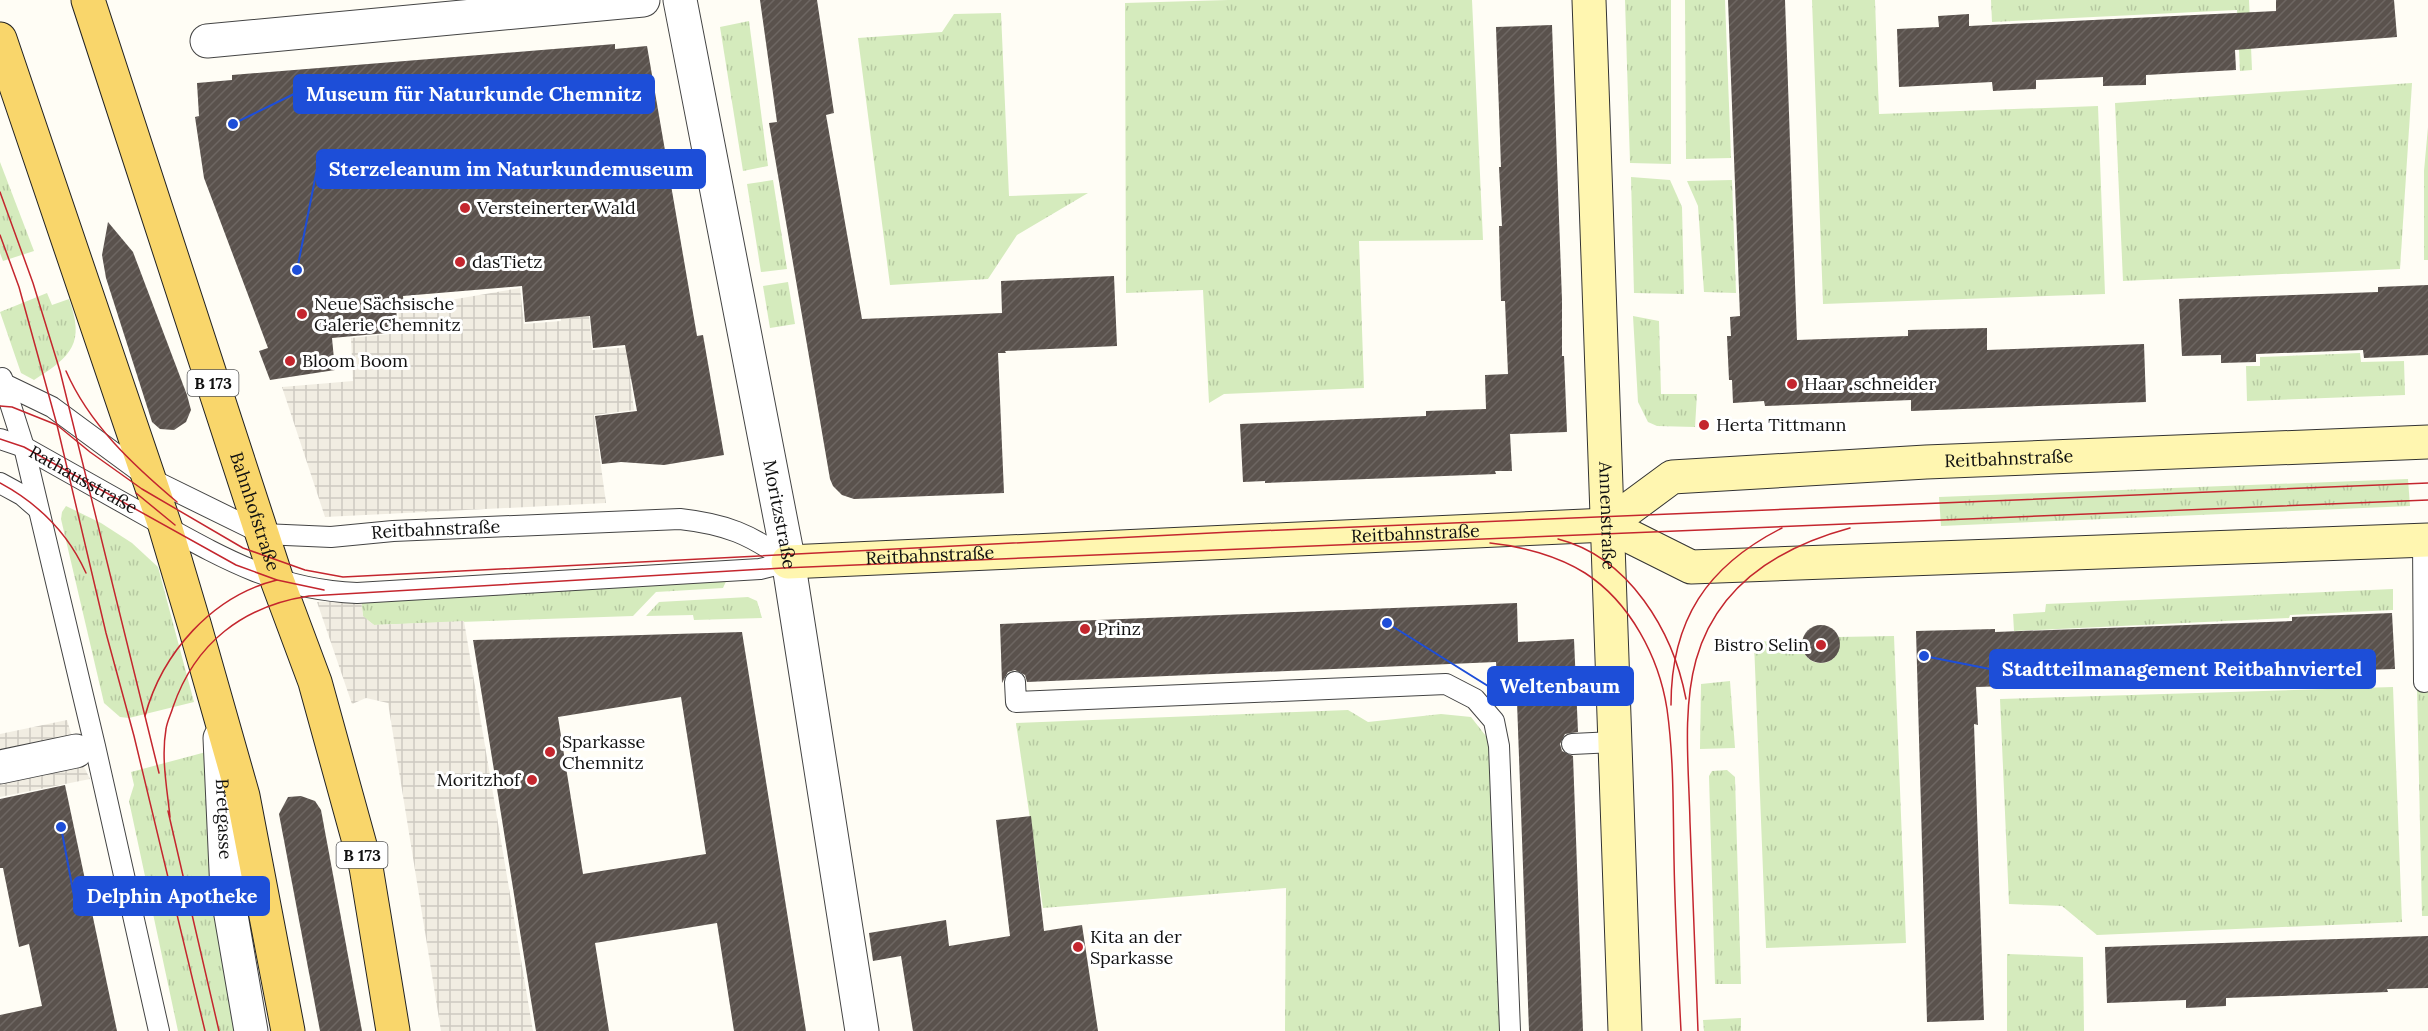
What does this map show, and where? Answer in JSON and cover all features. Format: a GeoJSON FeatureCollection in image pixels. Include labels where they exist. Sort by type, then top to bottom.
{"type":"FeatureCollection","features":[{"type":"Feature","properties":{"kind":"main road","name":"Bahnhofstraße"},"geometry":{"type":"LineString","coordinates":[[88,0],[277,580],[315,682],[366,867],[393,1031]]}},
{"type":"Feature","properties":{"kind":"main road"},"geometry":{"type":"LineString","coordinates":[[0,39],[165,526],[243,796],[288,1031]]}},
{"type":"Feature","properties":{"kind":"street"},"geometry":{"type":"LineString","coordinates":[[207,41],[643,0]]}},
{"type":"Feature","properties":{"kind":"street","name":"Moritzstraße"},"geometry":{"type":"LineString","coordinates":[[680,0],[788,562],[862,1031]]}},
{"type":"Feature","properties":{"kind":"street","name":"Annenstraße"},"geometry":{"type":"LineString","coordinates":[[1589,0],[1625,1031]]}},
{"type":"Feature","properties":{"kind":"street","name":"Reitbahnstraße"},"geometry":{"type":"LineString","coordinates":[[1606,525],[1672,477],[1938,462],[2428,442]]}},
{"type":"Feature","properties":{"kind":"street","name":"Reitbahnstraße"},"geometry":{"type":"LineString","coordinates":[[788,562],[1606,525],[1691,567],[2425,541]]}},
{"type":"Feature","properties":{"kind":"street","name":"Bretgasse"},"geometry":{"type":"LineString","coordinates":[[219,712],[227,892],[251,1031]]}},
{"type":"Feature","properties":{"kind":"street"},"geometry":{"type":"LineString","coordinates":[[0,767],[76,751]]}},
{"type":"Feature","properties":{"kind":"lane"},"geometry":{"type":"LineString","coordinates":[[1,380],[52,407],[147,477],[263,534]]}},
{"type":"Feature","properties":{"kind":"lane"},"geometry":{"type":"LineString","coordinates":[[1,380],[24,447],[95,746],[159,1031]]}},
{"type":"Feature","properties":{"kind":"lane","name":"Rathausstraße"},"geometry":{"type":"LineString","coordinates":[[0,440],[24,447],[237,565],[277,580],[313,588],[357,593],[760,570],[788,562]]}},
{"type":"Feature","properties":{"kind":"lane"},"geometry":{"type":"LineString","coordinates":[[0,483],[22,495],[38,508]]}},
{"type":"Feature","properties":{"kind":"lane","name":"Reitbahnstraße"},"geometry":{"type":"LineString","coordinates":[[263,534],[331,537],[393,531],[680,519],[714,523],[744,533],[788,562]]}},
{"type":"Feature","properties":{"kind":"lane"},"geometry":{"type":"LineString","coordinates":[[2424,682],[2425,541]]}},
{"type":"Feature","properties":{"kind":"lane"},"geometry":{"type":"LineString","coordinates":[[1015,682],[1016,702],[1446,684],[1475,699],[1494,720],[1499,746],[1510,1031]]}},
{"type":"Feature","properties":{"kind":"lane"},"geometry":{"type":"LineString","coordinates":[[1572,744],[1614,742]]}},
{"type":"Feature","properties":{"kind":"green space"},"geometry":{"type":"Polygon","coordinates":[[[1228,0],[1472,0],[1483,240],[1359,241],[1364,388],[1224,394],[1209,403],[1203,290],[1126,293],[1125,3],[1228,0]]]}},
{"type":"Feature","properties":{"kind":"green space"},"geometry":{"type":"Polygon","coordinates":[[[1625,0],[1671,0],[1671,164],[1630,163],[1625,0]]]}},
{"type":"Feature","properties":{"kind":"green space"},"geometry":{"type":"Polygon","coordinates":[[[1685,0],[1725,0],[1731,158],[1686,159],[1685,0]]]}},
{"type":"Feature","properties":{"kind":"green space"},"geometry":{"type":"Polygon","coordinates":[[[1812,0],[1875,0],[1879,114],[2098,106],[2105,294],[1823,304],[1812,0]]]}},
{"type":"Feature","properties":{"kind":"green space"},"geometry":{"type":"Polygon","coordinates":[[[1991,0],[2249,0],[2252,70],[2240,71],[2237,10],[1992,22],[1991,0]]]}},
{"type":"Feature","properties":{"kind":"green space"},"geometry":{"type":"Polygon","coordinates":[[[1001,13],[1009,196],[1088,193],[1017,235],[988,279],[890,285],[858,38],[942,32],[954,14],[1001,13]]]}},
{"type":"Feature","properties":{"kind":"green space"},"geometry":{"type":"Polygon","coordinates":[[[749,21],[768,166],[743,171],[720,27],[749,21]]]}},
{"type":"Feature","properties":{"kind":"green space"},"geometry":{"type":"Polygon","coordinates":[[[2412,83],[2400,269],[2123,281],[2115,103],[2412,83]]]}},
{"type":"Feature","properties":{"kind":"green space"},"geometry":{"type":"Polygon","coordinates":[[[2428,127],[2428,260],[2424,260],[2424,171],[2428,127]]]}},
{"type":"Feature","properties":{"kind":"green space"},"geometry":{"type":"Polygon","coordinates":[[[0,162],[34,251],[3,261],[0,253],[0,162]]]}},
{"type":"Feature","properties":{"kind":"green space"},"geometry":{"type":"Polygon","coordinates":[[[1631,177],[1670,180],[1682,207],[1684,294],[1634,293],[1631,177]]]}},
{"type":"Feature","properties":{"kind":"green space"},"geometry":{"type":"Polygon","coordinates":[[[773,180],[787,269],[761,272],[747,184],[773,180]]]}},
{"type":"Feature","properties":{"kind":"green space"},"geometry":{"type":"Polygon","coordinates":[[[1732,180],[1736,293],[1704,292],[1698,206],[1687,181],[1732,180]]]}},
{"type":"Feature","properties":{"kind":"green space"},"geometry":{"type":"Polygon","coordinates":[[[788,282],[795,324],[770,328],[763,286],[788,282]]]}},
{"type":"Feature","properties":{"kind":"green space"},"geometry":{"type":"Polygon","coordinates":[[[47,293],[52,305],[69,299],[76,327],[75,338],[66,355],[34,380],[21,373],[0,312],[47,293]]]}},
{"type":"Feature","properties":{"kind":"green space"},"geometry":{"type":"Polygon","coordinates":[[[1633,316],[1659,321],[1661,394],[1697,394],[1695,427],[1657,426],[1648,422],[1638,402],[1633,316]]]}},
{"type":"Feature","properties":{"kind":"green space"},"geometry":{"type":"Polygon","coordinates":[[[2360,353],[2361,362],[2404,361],[2405,395],[2247,401],[2246,366],[2260,366],[2260,357],[2360,353]]]}},
{"type":"Feature","properties":{"kind":"green space"},"geometry":{"type":"Polygon","coordinates":[[[2408,479],[2410,506],[1941,526],[1939,497],[2408,479]]]}},
{"type":"Feature","properties":{"kind":"green space"},"geometry":{"type":"Polygon","coordinates":[[[66,506],[101,523],[132,543],[158,567],[194,702],[129,718],[120,717],[104,703],[61,519],[66,506]]]}},
{"type":"Feature","properties":{"kind":"green space"},"geometry":{"type":"Polygon","coordinates":[[[728,577],[723,588],[656,592],[633,616],[374,625],[363,617],[361,600],[728,577]]]}},
{"type":"Feature","properties":{"kind":"green space"},"geometry":{"type":"Polygon","coordinates":[[[2393,589],[2393,610],[2290,615],[2289,618],[2014,631],[2013,614],[2045,612],[2046,604],[2393,589]]]}},
{"type":"Feature","properties":{"kind":"green space"},"geometry":{"type":"Polygon","coordinates":[[[748,597],[757,601],[762,618],[694,620],[693,615],[646,616],[659,602],[748,597]]]}},
{"type":"Feature","properties":{"kind":"green space"},"geometry":{"type":"Polygon","coordinates":[[[1894,636],[1906,943],[1766,948],[1754,642],[1803,639],[1803,650],[1807,657],[1814,662],[1822,663],[1835,656],[1839,648],[1838,637],[1894,636]]]}},
{"type":"Feature","properties":{"kind":"green space"},"geometry":{"type":"Polygon","coordinates":[[[1730,681],[1735,748],[1700,749],[1701,684],[1730,681]]]}},
{"type":"Feature","properties":{"kind":"green space"},"geometry":{"type":"Polygon","coordinates":[[[2393,687],[2402,922],[2097,935],[2062,906],[2009,904],[2000,699],[2393,687]]]}},
{"type":"Feature","properties":{"kind":"green space"},"geometry":{"type":"Polygon","coordinates":[[[2417,688],[2428,688],[2428,916],[2422,916],[2417,688]]]}},
{"type":"Feature","properties":{"kind":"green space"},"geometry":{"type":"Polygon","coordinates":[[[1348,710],[1368,722],[1441,714],[1471,717],[1489,740],[1501,1031],[1285,1031],[1286,888],[1043,908],[1016,723],[1348,710]]]}},
{"type":"Feature","properties":{"kind":"green space"},"geometry":{"type":"Polygon","coordinates":[[[206,752],[241,1031],[178,1031],[129,801],[134,785],[131,772],[206,752]]]}},
{"type":"Feature","properties":{"kind":"green space"},"geometry":{"type":"Polygon","coordinates":[[[1727,770],[1735,777],[1741,984],[1715,984],[1709,776],[1712,771],[1727,770]]]}},
{"type":"Feature","properties":{"kind":"green space"},"geometry":{"type":"Polygon","coordinates":[[[2007,954],[2083,957],[2084,1031],[2007,1031],[2007,954]]]}},
{"type":"Feature","properties":{"kind":"green space"},"geometry":{"type":"Polygon","coordinates":[[[1741,1018],[1741,1031],[1704,1031],[1703,1020],[1741,1018]]]}},
{"type":"Feature","properties":{"kind":"shaded area"},"geometry":{"type":"Polygon","coordinates":[[[520,288],[524,324],[561,321],[561,305],[588,303],[592,350],[630,347],[633,378],[630,379],[634,410],[594,415],[606,503],[325,517],[282,387],[353,381],[351,338],[400,333],[398,309],[520,288]]]}},
{"type":"Feature","properties":{"kind":"shaded area"},"geometry":{"type":"Polygon","coordinates":[[[361,600],[363,616],[374,625],[464,621],[533,1031],[441,1031],[388,703],[366,698],[352,704],[317,602],[361,600]]]}},
{"type":"Feature","properties":{"kind":"shaded area"},"geometry":{"type":"Polygon","coordinates":[[[67,720],[76,751],[90,779],[0,797],[0,734],[67,720]]]}},
{"type":"Feature","properties":{"kind":"building"},"geometry":{"type":"Polygon","coordinates":[[[760,0],[817,0],[834,113],[826,115],[862,319],[1002,313],[1001,281],[1114,276],[1117,346],[998,353],[1004,493],[854,499],[842,495],[833,486],[769,123],[777,122],[760,0]]]}},
{"type":"Feature","properties":{"kind":"building"},"geometry":{"type":"Polygon","coordinates":[[[1728,0],[1785,0],[1797,340],[1908,336],[1908,330],[1987,328],[1987,350],[2144,344],[2146,402],[1911,411],[1911,400],[1765,406],[1764,401],[1733,403],[1732,380],[1729,380],[1727,336],[1731,336],[1730,317],[1740,316],[1728,0]]]}},
{"type":"Feature","properties":{"kind":"building"},"geometry":{"type":"Polygon","coordinates":[[[2276,0],[2394,0],[2397,37],[2235,50],[2236,70],[2146,75],[2146,85],[2103,86],[2103,77],[2036,80],[2036,89],[1993,91],[1992,82],[1899,87],[1897,29],[1939,27],[1938,16],[1969,14],[1969,26],[2276,11],[2276,0]]]}},
{"type":"Feature","properties":{"kind":"building"},"geometry":{"type":"Polygon","coordinates":[[[1552,25],[1562,356],[1564,356],[1567,432],[1510,434],[1512,471],[1495,471],[1496,474],[1243,482],[1240,424],[1426,416],[1426,411],[1486,409],[1485,375],[1508,374],[1505,301],[1501,301],[1499,226],[1502,226],[1499,167],[1501,167],[1496,27],[1552,25]]]}},
{"type":"Feature","properties":{"kind":"building","name":"dasTietz"},"geometry":{"type":"Polygon","coordinates":[[[615,44],[615,49],[647,46],[697,336],[703,335],[724,455],[664,465],[621,462],[602,464],[595,416],[637,411],[625,345],[593,348],[590,316],[525,322],[522,286],[403,296],[404,307],[396,307],[398,332],[332,338],[335,370],[270,380],[259,351],[268,348],[204,178],[195,117],[199,116],[197,83],[232,80],[232,75],[615,44]]]}},
{"type":"Feature","properties":{"kind":"building"},"geometry":{"type":"Polygon","coordinates":[[[108,222],[133,252],[187,395],[191,410],[186,422],[174,430],[160,429],[152,422],[106,278],[102,255],[108,222]]]}},
{"type":"Feature","properties":{"kind":"building"},"geometry":{"type":"Polygon","coordinates":[[[2428,285],[2428,355],[2364,358],[2363,350],[2256,354],[2256,362],[2221,363],[2221,355],[2182,356],[2179,299],[2378,292],[2378,287],[2428,285]]]}},
{"type":"Feature","properties":{"kind":"building"},"geometry":{"type":"Polygon","coordinates":[[[1517,603],[1518,642],[1574,639],[1578,732],[1565,734],[1560,744],[1562,751],[1573,756],[1583,1031],[1529,1031],[1517,702],[1498,703],[1496,662],[1027,682],[1025,675],[1015,670],[1008,672],[1002,683],[1000,624],[1517,603]]]}},
{"type":"Feature","properties":{"kind":"building"},"geometry":{"type":"Polygon","coordinates":[[[2392,613],[2395,669],[2294,672],[2294,677],[1976,687],[1978,725],[1974,724],[1984,1020],[1927,1022],[1916,631],[1995,629],[1995,632],[2292,621],[2292,617],[2392,613]]]}},
{"type":"Feature","properties":{"kind":"building","name":"Bistro Selin"},"geometry":{"type":"Polygon","coordinates":[[[1821,625],[1834,631],[1840,644],[1834,657],[1821,663],[1808,657],[1802,644],[1808,631],[1821,625]]]}},
{"type":"Feature","properties":{"kind":"building","name":"Moritzhof"},"geometry":{"type":"Polygon","coordinates":[[[742,632],[806,1031],[734,1031],[717,923],[595,943],[609,1031],[536,1031],[473,640],[742,632]],[[681,697],[558,717],[583,874],[706,854],[681,697]]]}},
{"type":"Feature","properties":{"kind":"building"},"geometry":{"type":"Polygon","coordinates":[[[65,785],[117,1031],[0,1031],[0,1015],[42,1006],[29,944],[19,947],[3,868],[0,868],[0,799],[65,785]]]}},
{"type":"Feature","properties":{"kind":"building"},"geometry":{"type":"Polygon","coordinates":[[[301,796],[315,801],[321,810],[362,1031],[320,1031],[279,814],[288,797],[301,796]]]}},
{"type":"Feature","properties":{"kind":"building"},"geometry":{"type":"Polygon","coordinates":[[[1031,816],[1044,931],[1082,925],[1098,1031],[913,1031],[901,956],[873,961],[869,933],[946,920],[949,946],[1010,936],[996,820],[1031,816]]]}},
{"type":"Feature","properties":{"kind":"building"},"geometry":{"type":"Polygon","coordinates":[[[2428,936],[2428,988],[2387,989],[2388,992],[2226,998],[2226,1006],[2186,1008],[2186,1000],[2107,1003],[2105,947],[2428,936]]]}},
{"type":"Feature","properties":{"kind":"tram line"},"geometry":{"type":"LineString","coordinates":[[0,192],[33,283],[60,371],[159,773]]}},
{"type":"Feature","properties":{"kind":"tram line"},"geometry":{"type":"LineString","coordinates":[[0,235],[19,287],[57,425],[205,1031]]}},
{"type":"Feature","properties":{"kind":"tram line"},"geometry":{"type":"LineString","coordinates":[[66,371],[87,409],[100,426],[144,473],[177,502]]}},
{"type":"Feature","properties":{"kind":"tram line"},"geometry":{"type":"LineString","coordinates":[[0,406],[12,407],[57,425],[142,489],[243,548],[305,570],[343,577],[1231,532],[2428,483]]}},
{"type":"Feature","properties":{"kind":"tram line"},"geometry":{"type":"LineString","coordinates":[[0,439],[24,447],[236,565],[277,580],[324,590]]}},
{"type":"Feature","properties":{"kind":"tram line"},"geometry":{"type":"LineString","coordinates":[[0,483],[27,500],[51,521],[70,545],[86,573]]}},
{"type":"Feature","properties":{"kind":"tram line"},"geometry":{"type":"LineString","coordinates":[[136,493],[175,525]]}},
{"type":"Feature","properties":{"kind":"tram line"},"geometry":{"type":"LineString","coordinates":[[170,817],[164,762],[166,729],[182,684],[194,664],[224,631],[243,619],[285,601],[309,596],[783,568],[2428,500]]}},
{"type":"Feature","properties":{"kind":"tram line"},"geometry":{"type":"LineString","coordinates":[[1671,705],[1678,647],[1686,622],[1698,599],[1714,578],[1733,560],[1782,528]]}},
{"type":"Feature","properties":{"kind":"tram line"},"geometry":{"type":"LineString","coordinates":[[1698,1031],[1687,741],[1689,700],[1696,660],[1719,610],[1735,590],[1776,558],[1799,546],[1850,528]]}},
{"type":"Feature","properties":{"kind":"tram line"},"geometry":{"type":"LineString","coordinates":[[1558,539],[1583,548],[1606,562],[1644,600],[1659,623],[1670,648],[1680,673],[1686,699]]}},
{"type":"Feature","properties":{"kind":"tram line"},"geometry":{"type":"LineString","coordinates":[[1490,543],[1527,549],[1551,557],[1585,573],[1601,585],[1629,615],[1640,632],[1657,670],[1667,709],[1671,746],[1681,1031]]}},
{"type":"Feature","properties":{"kind":"tram line"},"geometry":{"type":"LineString","coordinates":[[145,716],[164,670],[193,630],[231,599],[277,580]]}},
{"type":"Feature","properties":{"kind":"tram line"},"geometry":{"type":"LineString","coordinates":[[168,811],[219,1031]]}},
{"type":"Feature","properties":{"kind":"place","name":"Museum für Naturkunde Chemnitz"},"geometry":{"type":"Point","coordinates":[233,124]}},
{"type":"Feature","properties":{"kind":"place","name":"Versteinerter Wald"},"geometry":{"type":"Point","coordinates":[465,208]}},
{"type":"Feature","properties":{"kind":"place","name":"dasTietz"},"geometry":{"type":"Point","coordinates":[460,262]}},
{"type":"Feature","properties":{"kind":"place","name":"Sterzeleanum im Naturkundemuseum"},"geometry":{"type":"Point","coordinates":[297,270]}},
{"type":"Feature","properties":{"kind":"place","name":"Neue Sächsische Galerie Chemnitz"},"geometry":{"type":"Point","coordinates":[302,314]}},
{"type":"Feature","properties":{"kind":"place","name":"Bloom Boom"},"geometry":{"type":"Point","coordinates":[290,361]}},
{"type":"Feature","properties":{"kind":"place","name":"Haar .schneider"},"geometry":{"type":"Point","coordinates":[1792,384]}},
{"type":"Feature","properties":{"kind":"place","name":"Herta Tittmann"},"geometry":{"type":"Point","coordinates":[1704,425]}},
{"type":"Feature","properties":{"kind":"place","name":"Weltenbaum"},"geometry":{"type":"Point","coordinates":[1387,623]}},
{"type":"Feature","properties":{"kind":"place","name":"Prinz"},"geometry":{"type":"Point","coordinates":[1085,629]}},
{"type":"Feature","properties":{"kind":"place","name":"Bistro Selin"},"geometry":{"type":"Point","coordinates":[1821,645]}},
{"type":"Feature","properties":{"kind":"place","name":"Stadtteilmanagement Reitbahnviertel"},"geometry":{"type":"Point","coordinates":[1924,656]}},
{"type":"Feature","properties":{"kind":"place","name":"Sparkasse Chemnitz"},"geometry":{"type":"Point","coordinates":[550,752]}},
{"type":"Feature","properties":{"kind":"place","name":"Moritzhof"},"geometry":{"type":"Point","coordinates":[532,780]}},
{"type":"Feature","properties":{"kind":"place","name":"Delphin Apotheke"},"geometry":{"type":"Point","coordinates":[61,827]}},
{"type":"Feature","properties":{"kind":"place","name":"Kita an der Sparkasse"},"geometry":{"type":"Point","coordinates":[1078,947]}}]}
